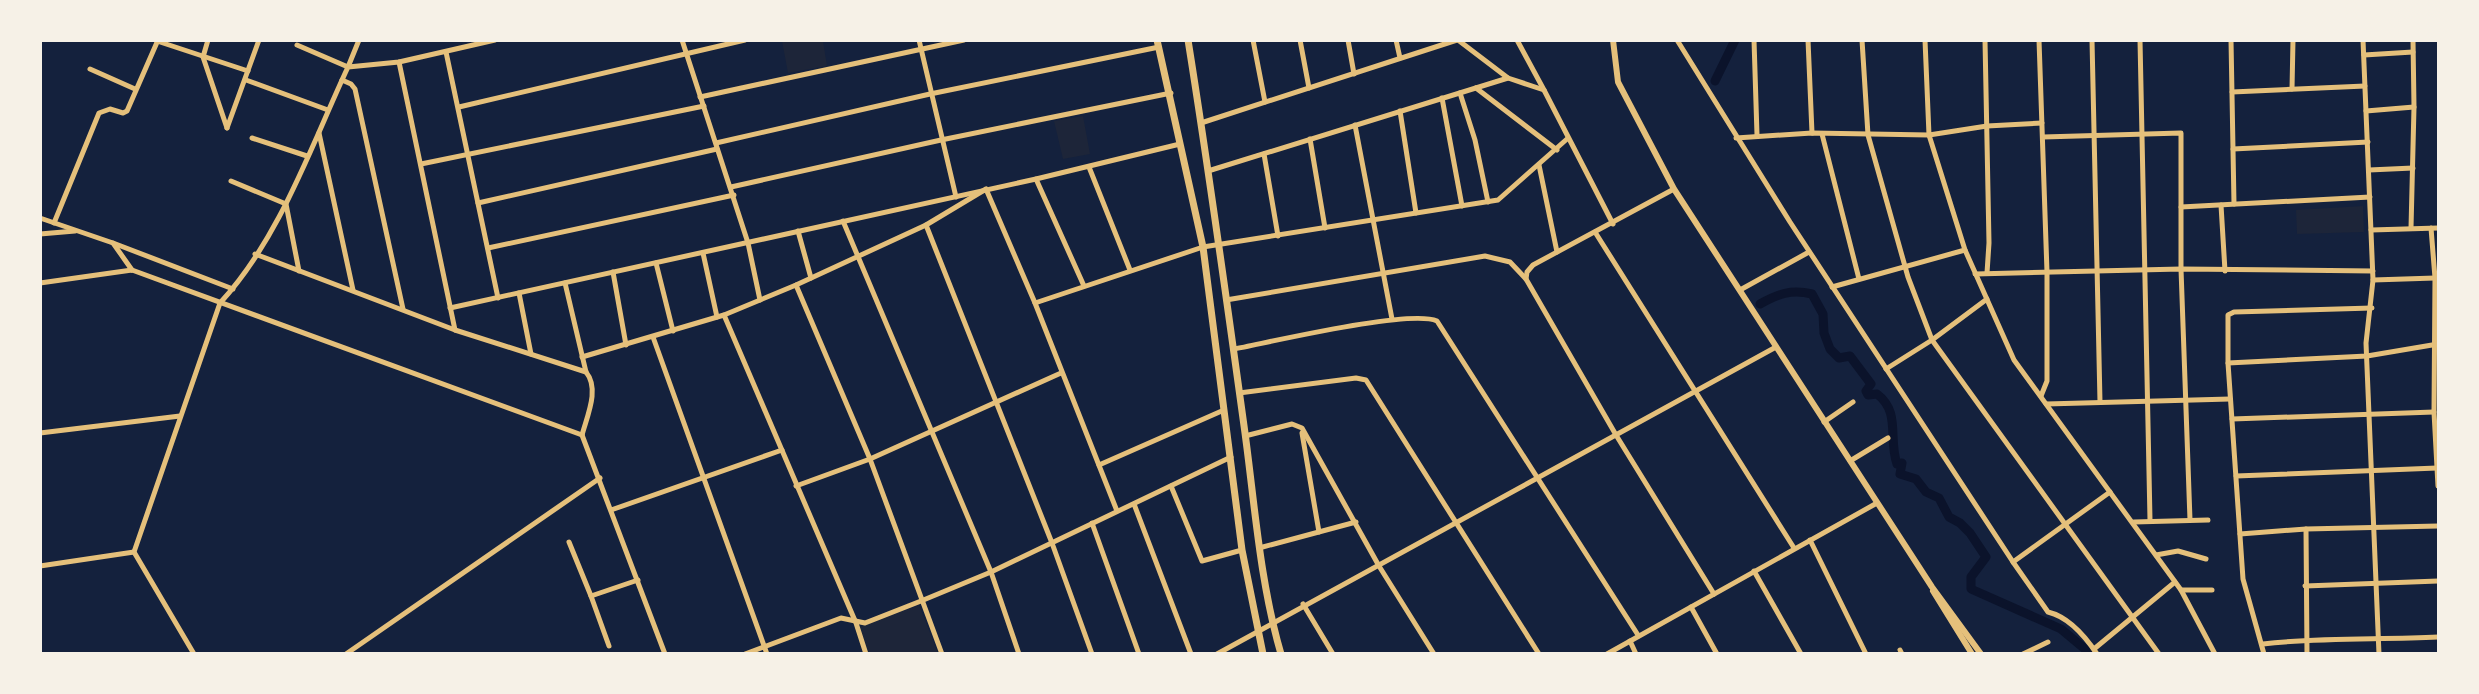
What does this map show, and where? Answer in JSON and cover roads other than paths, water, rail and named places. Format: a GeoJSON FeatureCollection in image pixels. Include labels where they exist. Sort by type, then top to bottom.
{"type":"FeatureCollection","features":[{"type":"Feature","properties":{"kind":"main road"},"geometry":{"type":"LineString","coordinates":[[1188,40],[1234,349],[1259,548],[1272,623],[1281,654]]}},
{"type":"Feature","properties":{"kind":"main road"},"geometry":{"type":"LineString","coordinates":[[1158,44],[1171,93],[1203,247],[1232,457],[1242,550],[1263,654]]}},
{"type":"Feature","properties":{"kind":"street"},"geometry":{"type":"LineString","coordinates":[[208,40],[203,57],[227,128],[259,40]]}},
{"type":"Feature","properties":{"kind":"street"},"geometry":{"type":"LineString","coordinates":[[194,654],[134,552],[220,303],[232,289],[286,204],[358,40]]}},
{"type":"Feature","properties":{"kind":"street"},"geometry":{"type":"LineString","coordinates":[[297,45],[348,67],[399,62],[495,40]]}},
{"type":"Feature","properties":{"kind":"street"},"geometry":{"type":"LineString","coordinates":[[682,40],[734,195],[748,243],[760,300]]}},
{"type":"Feature","properties":{"kind":"street"},"geometry":{"type":"LineString","coordinates":[[459,108],[745,40]]}},
{"type":"Feature","properties":{"kind":"street"},"geometry":{"type":"LineString","coordinates":[[919,40],[956,197]]}},
{"type":"Feature","properties":{"kind":"street"},"geometry":{"type":"LineString","coordinates":[[700,97],[964,40]]}},
{"type":"Feature","properties":{"kind":"street"},"geometry":{"type":"LineString","coordinates":[[1253,40],[1265,102]]}},
{"type":"Feature","properties":{"kind":"street"},"geometry":{"type":"LineString","coordinates":[[1300,40],[1309,88]]}},
{"type":"Feature","properties":{"kind":"street"},"geometry":{"type":"LineString","coordinates":[[1348,40],[1354,74]]}},
{"type":"Feature","properties":{"kind":"street"},"geometry":{"type":"LineString","coordinates":[[1396,40],[1400,58]]}},
{"type":"Feature","properties":{"kind":"street"},"geometry":{"type":"LineString","coordinates":[[1201,123],[1457,40],[1508,78],[1544,90]]}},
{"type":"Feature","properties":{"kind":"street"},"geometry":{"type":"LineString","coordinates":[[1517,40],[1613,224]]}},
{"type":"Feature","properties":{"kind":"street"},"geometry":{"type":"LineString","coordinates":[[1613,40],[1618,82],[1674,189],[1932,587],[1981,654]]}},
{"type":"Feature","properties":{"kind":"street"},"geometry":{"type":"LineString","coordinates":[[1677,40],[1809,252],[2048,612],[2069,621],[2096,651],[2132,615],[2175,582]]}},
{"type":"Feature","properties":{"kind":"street"},"geometry":{"type":"LineString","coordinates":[[1754,40],[1757,135]]}},
{"type":"Feature","properties":{"kind":"street"},"geometry":{"type":"LineString","coordinates":[[1808,40],[1812,133]]}},
{"type":"Feature","properties":{"kind":"street"},"geometry":{"type":"LineString","coordinates":[[1862,40],[1868,135],[1905,267],[1932,340],[2159,654]]}},
{"type":"Feature","properties":{"kind":"street"},"geometry":{"type":"LineString","coordinates":[[1925,40],[1929,135],[1965,250],[2014,360],[2134,522],[2181,590],[2214,654]]}},
{"type":"Feature","properties":{"kind":"street"},"geometry":{"type":"LineString","coordinates":[[1985,40],[1987,273]]}},
{"type":"Feature","properties":{"kind":"street"},"geometry":{"type":"LineString","coordinates":[[2039,40],[2047,272],[2047,381],[2041,396]]}},
{"type":"Feature","properties":{"kind":"street"},"geometry":{"type":"LineString","coordinates":[[2092,40],[2100,402]]}},
{"type":"Feature","properties":{"kind":"street"},"geometry":{"type":"LineString","coordinates":[[2140,40],[2150,520]]}},
{"type":"Feature","properties":{"kind":"street"},"geometry":{"type":"LineString","coordinates":[[2231,40],[2234,204]]}},
{"type":"Feature","properties":{"kind":"street"},"geometry":{"type":"LineString","coordinates":[[2292,89],[2293,40]]}},
{"type":"Feature","properties":{"kind":"street"},"geometry":{"type":"LineString","coordinates":[[2363,40],[2373,271],[2367,356],[2379,654]]}},
{"type":"Feature","properties":{"kind":"street"},"geometry":{"type":"LineString","coordinates":[[2410,228],[2414,108],[2413,40]]}},
{"type":"Feature","properties":{"kind":"street"},"geometry":{"type":"LineString","coordinates":[[54,223],[99,113],[110,109],[123,113],[128,111],[135,89],[157,41],[248,71]]}},
{"type":"Feature","properties":{"kind":"street"},"geometry":{"type":"LineString","coordinates":[[478,203],[930,94],[1158,44]]}},
{"type":"Feature","properties":{"kind":"street"},"geometry":{"type":"LineString","coordinates":[[446,52],[498,298]]}},
{"type":"Feature","properties":{"kind":"street"},"geometry":{"type":"LineString","coordinates":[[2364,55],[2413,52]]}},
{"type":"Feature","properties":{"kind":"street"},"geometry":{"type":"LineString","coordinates":[[399,62],[455,330]]}},
{"type":"Feature","properties":{"kind":"street"},"geometry":{"type":"LineString","coordinates":[[90,69],[135,89]]}},
{"type":"Feature","properties":{"kind":"street"},"geometry":{"type":"LineString","coordinates":[[1208,171],[1508,78]]}},
{"type":"Feature","properties":{"kind":"street"},"geometry":{"type":"LineString","coordinates":[[246,80],[328,110]]}},
{"type":"Feature","properties":{"kind":"street"},"geometry":{"type":"LineString","coordinates":[[342,80],[351,84],[354,89],[403,309]]}},
{"type":"Feature","properties":{"kind":"street"},"geometry":{"type":"LineString","coordinates":[[2232,92],[2365,86]]}},
{"type":"Feature","properties":{"kind":"street"},"geometry":{"type":"LineString","coordinates":[[1476,88],[1557,150]]}},
{"type":"Feature","properties":{"kind":"street"},"geometry":{"type":"LineString","coordinates":[[731,187],[941,140],[1171,93]]}},
{"type":"Feature","properties":{"kind":"street"},"geometry":{"type":"LineString","coordinates":[[1460,93],[1475,140],[1488,202]]}},
{"type":"Feature","properties":{"kind":"street"},"geometry":{"type":"LineString","coordinates":[[1442,98],[1462,206]]}},
{"type":"Feature","properties":{"kind":"street"},"geometry":{"type":"LineString","coordinates":[[421,165],[704,106]]}},
{"type":"Feature","properties":{"kind":"street"},"geometry":{"type":"LineString","coordinates":[[2366,111],[2414,108]]}},
{"type":"Feature","properties":{"kind":"street"},"geometry":{"type":"LineString","coordinates":[[1400,111],[1416,213]]}},
{"type":"Feature","properties":{"kind":"street"},"geometry":{"type":"LineString","coordinates":[[1736,138],[1812,133],[1929,135],[1987,126],[2042,123]]}},
{"type":"Feature","properties":{"kind":"street"},"geometry":{"type":"LineString","coordinates":[[1355,125],[1392,319]]}},
{"type":"Feature","properties":{"kind":"street"},"geometry":{"type":"LineString","coordinates":[[318,133],[324,148],[353,290]]}},
{"type":"Feature","properties":{"kind":"street"},"geometry":{"type":"LineString","coordinates":[[2043,137],[2181,133],[2181,269],[2190,520]]}},
{"type":"Feature","properties":{"kind":"street"},"geometry":{"type":"LineString","coordinates":[[1822,134],[1859,279]]}},
{"type":"Feature","properties":{"kind":"street"},"geometry":{"type":"LineString","coordinates":[[252,138],[307,156]]}},
{"type":"Feature","properties":{"kind":"street"},"geometry":{"type":"LineString","coordinates":[[1310,139],[1325,228]]}},
{"type":"Feature","properties":{"kind":"street"},"geometry":{"type":"LineString","coordinates":[[1035,303],[1203,247],[1498,200],[1567,139]]}},
{"type":"Feature","properties":{"kind":"street"},"geometry":{"type":"LineString","coordinates":[[2233,149],[2368,142]]}},
{"type":"Feature","properties":{"kind":"street"},"geometry":{"type":"LineString","coordinates":[[450,308],[956,197],[1180,144]]}},
{"type":"Feature","properties":{"kind":"street"},"geometry":{"type":"LineString","coordinates":[[1264,154],[1278,236]]}},
{"type":"Feature","properties":{"kind":"street"},"geometry":{"type":"LineString","coordinates":[[1539,165],[1557,252]]}},
{"type":"Feature","properties":{"kind":"street"},"geometry":{"type":"LineString","coordinates":[[1089,167],[1130,270]]}},
{"type":"Feature","properties":{"kind":"street"},"geometry":{"type":"LineString","coordinates":[[2369,170],[2413,168]]}},
{"type":"Feature","properties":{"kind":"street"},"geometry":{"type":"LineString","coordinates":[[1036,179],[1084,286]]}},
{"type":"Feature","properties":{"kind":"street"},"geometry":{"type":"LineString","coordinates":[[231,181],[286,204]]}},
{"type":"Feature","properties":{"kind":"street"},"geometry":{"type":"LineString","coordinates":[[582,357],[724,315],[796,285],[926,225],[986,189]]}},
{"type":"Feature","properties":{"kind":"street"},"geometry":{"type":"LineString","coordinates":[[986,189],[1035,303],[1117,512]]}},
{"type":"Feature","properties":{"kind":"street"},"geometry":{"type":"LineString","coordinates":[[1526,279],[1527,272],[1533,265],[1613,224],[1674,189]]}},
{"type":"Feature","properties":{"kind":"street"},"geometry":{"type":"LineString","coordinates":[[488,248],[734,195]]}},
{"type":"Feature","properties":{"kind":"street"},"geometry":{"type":"LineString","coordinates":[[2181,207],[2370,197]]}},
{"type":"Feature","properties":{"kind":"street"},"geometry":{"type":"LineString","coordinates":[[286,204],[299,271]]}},
{"type":"Feature","properties":{"kind":"street"},"geometry":{"type":"LineString","coordinates":[[2221,205],[2225,271]]}},
{"type":"Feature","properties":{"kind":"street"},"geometry":{"type":"LineString","coordinates":[[40,218],[113,243],[232,289]]}},
{"type":"Feature","properties":{"kind":"street"},"geometry":{"type":"LineString","coordinates":[[843,221],[991,572],[1019,654]]}},
{"type":"Feature","properties":{"kind":"street"},"geometry":{"type":"LineString","coordinates":[[926,225],[1052,543],[1092,654]]}},
{"type":"Feature","properties":{"kind":"street"},"geometry":{"type":"LineString","coordinates":[[2431,228],[2436,265],[2434,412],[2439,486]]}},
{"type":"Feature","properties":{"kind":"street"},"geometry":{"type":"LineString","coordinates":[[2371,230],[2439,228]]}},
{"type":"Feature","properties":{"kind":"street"},"geometry":{"type":"LineString","coordinates":[[40,234],[78,231]]}},
{"type":"Feature","properties":{"kind":"street"},"geometry":{"type":"LineString","coordinates":[[798,231],[811,278]]}},
{"type":"Feature","properties":{"kind":"street"},"geometry":{"type":"LineString","coordinates":[[1595,232],[1794,548]]}},
{"type":"Feature","properties":{"kind":"street"},"geometry":{"type":"LineString","coordinates":[[113,243],[132,270]]}},
{"type":"Feature","properties":{"kind":"street"},"geometry":{"type":"LineString","coordinates":[[1832,286],[1965,250]]}},
{"type":"Feature","properties":{"kind":"street"},"geometry":{"type":"LineString","coordinates":[[1740,290],[1809,252]]}},
{"type":"Feature","properties":{"kind":"street"},"geometry":{"type":"LineString","coordinates":[[703,253],[717,317]]}},
{"type":"Feature","properties":{"kind":"street"},"geometry":{"type":"LineString","coordinates":[[255,254],[455,330],[586,372]]}},
{"type":"Feature","properties":{"kind":"street"},"geometry":{"type":"LineString","coordinates":[[1226,300],[1485,256],[1510,262],[1526,279],[1616,435],[1714,594]]}},
{"type":"Feature","properties":{"kind":"street"},"geometry":{"type":"LineString","coordinates":[[656,263],[673,331]]}},
{"type":"Feature","properties":{"kind":"street"},"geometry":{"type":"LineString","coordinates":[[1975,274],[2181,269],[2373,271]]}},
{"type":"Feature","properties":{"kind":"street"},"geometry":{"type":"LineString","coordinates":[[40,282],[132,270],[582,435]]}},
{"type":"Feature","properties":{"kind":"street"},"geometry":{"type":"LineString","coordinates":[[613,272],[626,345]]}},
{"type":"Feature","properties":{"kind":"street"},"geometry":{"type":"LineString","coordinates":[[2373,280],[2435,278]]}},
{"type":"Feature","properties":{"kind":"street"},"geometry":{"type":"LineString","coordinates":[[565,283],[586,372],[592,379],[593,389],[582,435],[665,654]]}},
{"type":"Feature","properties":{"kind":"street"},"geometry":{"type":"LineString","coordinates":[[796,285],[870,459],[942,654]]}},
{"type":"Feature","properties":{"kind":"street"},"geometry":{"type":"LineString","coordinates":[[519,293],[531,354]]}},
{"type":"Feature","properties":{"kind":"street"},"geometry":{"type":"LineString","coordinates":[[1886,369],[1932,340],[1987,299]]}},
{"type":"Feature","properties":{"kind":"street"},"geometry":{"type":"LineString","coordinates":[[2264,654],[2243,579],[2230,399],[2228,315],[2234,312],[2372,308]]}},
{"type":"Feature","properties":{"kind":"street"},"geometry":{"type":"LineString","coordinates":[[724,315],[856,623],[866,654]]}},
{"type":"Feature","properties":{"kind":"street"},"geometry":{"type":"LineString","coordinates":[[1234,349],[1392,319],[1429,318],[1437,321],[1638,635]]}},
{"type":"Feature","properties":{"kind":"street"},"geometry":{"type":"LineString","coordinates":[[652,337],[766,650]]}},
{"type":"Feature","properties":{"kind":"street"},"geometry":{"type":"LineString","coordinates":[[2228,363],[2367,356],[2436,345]]}},
{"type":"Feature","properties":{"kind":"street"},"geometry":{"type":"LineString","coordinates":[[1217,654],[1303,604],[1379,566],[1776,347]]}},
{"type":"Feature","properties":{"kind":"street"},"geometry":{"type":"LineString","coordinates":[[796,486],[870,459],[1061,373]]}},
{"type":"Feature","properties":{"kind":"street"},"geometry":{"type":"LineString","coordinates":[[1239,393],[1356,378],[1366,380],[1539,654]]}},
{"type":"Feature","properties":{"kind":"street"},"geometry":{"type":"LineString","coordinates":[[2046,404],[2230,399]]}},
{"type":"Feature","properties":{"kind":"street"},"geometry":{"type":"LineString","coordinates":[[1824,422],[1853,402]]}},
{"type":"Feature","properties":{"kind":"street"},"geometry":{"type":"LineString","coordinates":[[1099,465],[1224,410]]}},
{"type":"Feature","properties":{"kind":"street"},"geometry":{"type":"LineString","coordinates":[[2232,419],[2434,412]]}},
{"type":"Feature","properties":{"kind":"street"},"geometry":{"type":"LineString","coordinates":[[40,433],[180,416]]}},
{"type":"Feature","properties":{"kind":"street"},"geometry":{"type":"LineString","coordinates":[[1245,436],[1292,424],[1302,428],[1379,566],[1434,654]]}},
{"type":"Feature","properties":{"kind":"street"},"geometry":{"type":"LineString","coordinates":[[1302,428],[1318,532]]}},
{"type":"Feature","properties":{"kind":"street"},"geometry":{"type":"LineString","coordinates":[[1850,461],[1888,438]]}},
{"type":"Feature","properties":{"kind":"street"},"geometry":{"type":"LineString","coordinates":[[612,510],[782,450]]}},
{"type":"Feature","properties":{"kind":"street"},"geometry":{"type":"LineString","coordinates":[[745,654],[766,650],[841,618],[856,623],[865,623],[921,601],[991,572],[1232,457]]}},
{"type":"Feature","properties":{"kind":"street"},"geometry":{"type":"LineString","coordinates":[[2236,476],[2437,468]]}},
{"type":"Feature","properties":{"kind":"street"},"geometry":{"type":"LineString","coordinates":[[346,654],[600,478]]}},
{"type":"Feature","properties":{"kind":"street"},"geometry":{"type":"LineString","coordinates":[[1170,486],[1202,561],[1242,550]]}},
{"type":"Feature","properties":{"kind":"street"},"geometry":{"type":"LineString","coordinates":[[2013,562],[2110,492]]}},
{"type":"Feature","properties":{"kind":"street"},"geometry":{"type":"LineString","coordinates":[[1607,654],[1876,502]]}},
{"type":"Feature","properties":{"kind":"street"},"geometry":{"type":"LineString","coordinates":[[1134,504],[1191,654]]}},
{"type":"Feature","properties":{"kind":"street"},"geometry":{"type":"LineString","coordinates":[[2134,522],[2208,520]]}},
{"type":"Feature","properties":{"kind":"street"},"geometry":{"type":"LineString","coordinates":[[1259,548],[1356,522]]}},
{"type":"Feature","properties":{"kind":"street"},"geometry":{"type":"LineString","coordinates":[[1092,524],[1139,654]]}},
{"type":"Feature","properties":{"kind":"street"},"geometry":{"type":"LineString","coordinates":[[2240,534],[2306,529],[2439,526]]}},
{"type":"Feature","properties":{"kind":"street"},"geometry":{"type":"LineString","coordinates":[[2306,529],[2307,654]]}},
{"type":"Feature","properties":{"kind":"street"},"geometry":{"type":"LineString","coordinates":[[1810,540],[1866,654]]}},
{"type":"Feature","properties":{"kind":"street"},"geometry":{"type":"LineString","coordinates":[[568,543],[609,646]]}},
{"type":"Feature","properties":{"kind":"street"},"geometry":{"type":"LineString","coordinates":[[2156,555],[2178,551],[2206,559]]}},
{"type":"Feature","properties":{"kind":"street"},"geometry":{"type":"LineString","coordinates":[[40,566],[134,552]]}},
{"type":"Feature","properties":{"kind":"street"},"geometry":{"type":"LineString","coordinates":[[1754,571],[1801,654]]}},
{"type":"Feature","properties":{"kind":"street"},"geometry":{"type":"LineString","coordinates":[[591,596],[638,580]]}},
{"type":"Feature","properties":{"kind":"street"},"geometry":{"type":"LineString","coordinates":[[2305,586],[2439,581]]}},
{"type":"Feature","properties":{"kind":"street"},"geometry":{"type":"LineString","coordinates":[[1932,587],[1936,600],[1972,654]]}},
{"type":"Feature","properties":{"kind":"street"},"geometry":{"type":"LineString","coordinates":[[2181,590],[2212,591]]}},
{"type":"Feature","properties":{"kind":"street"},"geometry":{"type":"LineString","coordinates":[[1303,604],[1333,654]]}},
{"type":"Feature","properties":{"kind":"street"},"geometry":{"type":"LineString","coordinates":[[1691,607],[1717,654]]}},
{"type":"Feature","properties":{"kind":"street"},"geometry":{"type":"LineString","coordinates":[[2263,644],[2306,638],[2378,640],[2439,637]]}},
{"type":"Feature","properties":{"kind":"street"},"geometry":{"type":"LineString","coordinates":[[1630,641],[1636,654]]}},
{"type":"Feature","properties":{"kind":"street"},"geometry":{"type":"LineString","coordinates":[[2023,654],[2048,642]]}},
{"type":"Feature","properties":{"kind":"waterway"},"geometry":{"type":"LineString","coordinates":[[1715,81],[1735,40]]}},
{"type":"Feature","properties":{"kind":"waterway"},"geometry":{"type":"LineString","coordinates":[[1760,304],[1785,293],[1812,294],[1823,314],[1824,333],[1830,349],[1839,358],[1850,356],[1871,384],[1866,391],[1868,395],[1877,394],[1889,409],[1892,417],[1897,464],[1902,463],[1900,474],[1916,479],[1926,492],[1939,498],[1949,517],[1960,523],[1970,533],[1986,557],[1971,577],[1971,589],[2061,629],[2091,654]]}}]}
